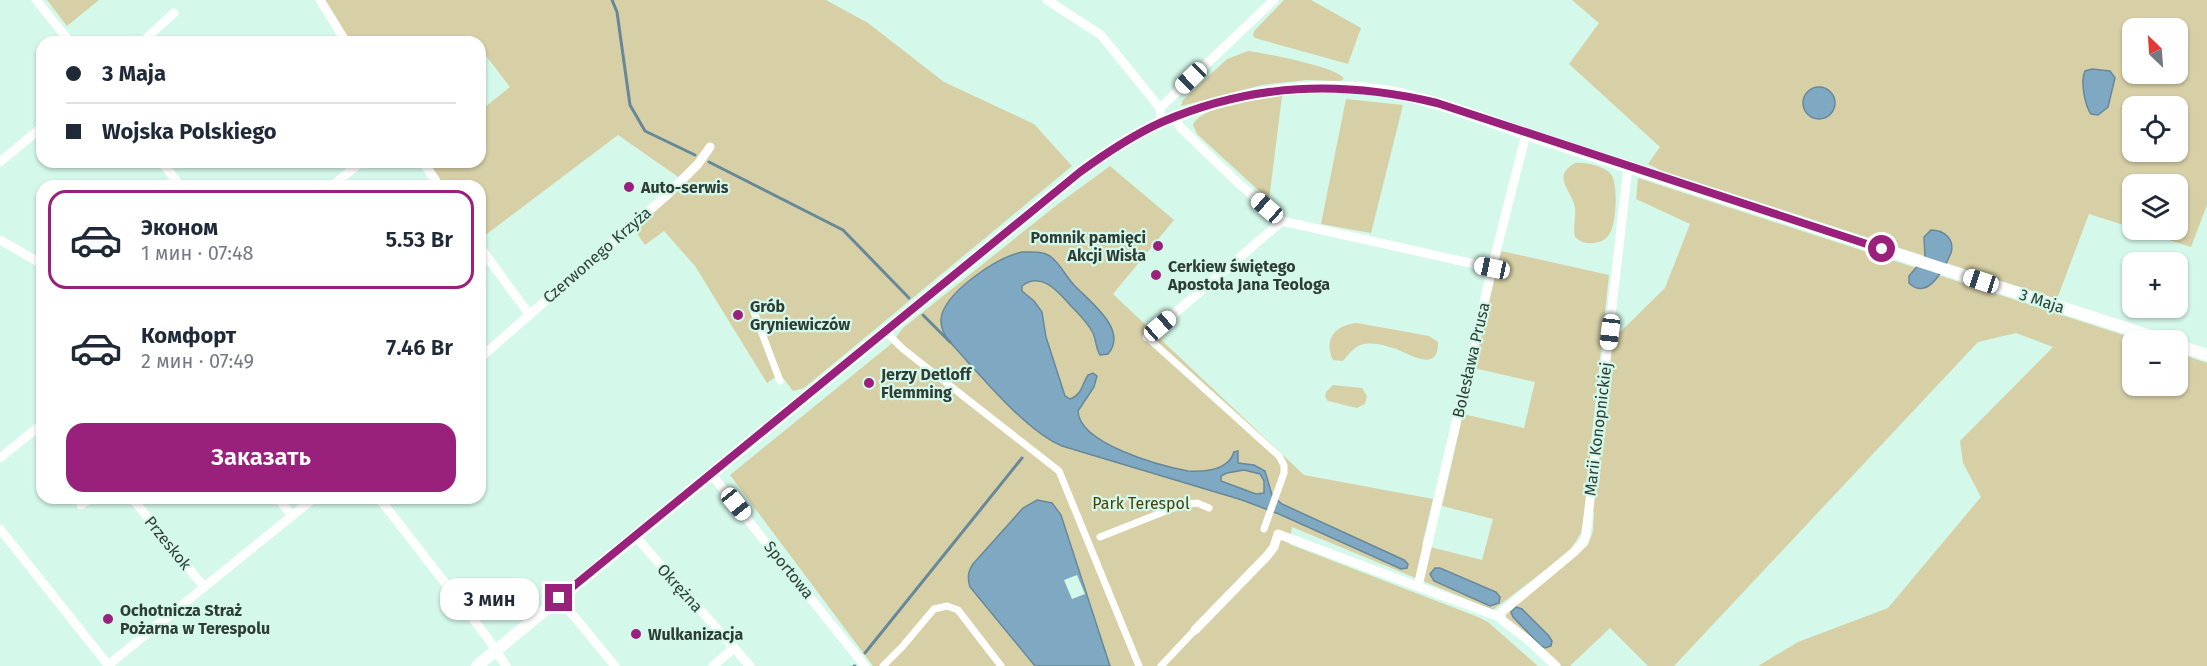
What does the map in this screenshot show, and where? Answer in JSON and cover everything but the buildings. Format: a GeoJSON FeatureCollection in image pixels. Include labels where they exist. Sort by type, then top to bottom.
{"type":"FeatureCollection","features":[{"type":"Feature","properties":{"kind":"street"},"geometry":{"type":"LineString","coordinates":[[36,0],[65,36]]}},
{"type":"Feature","properties":{"kind":"street"},"geometry":{"type":"LineString","coordinates":[[320,0],[342,36]]}},
{"type":"Feature","properties":{"kind":"street"},"geometry":{"type":"LineString","coordinates":[[1047,0],[1101,36],[1160,108],[1161,122]]}},
{"type":"Feature","properties":{"kind":"street"},"geometry":{"type":"LineString","coordinates":[[1160,108],[1274,0]]}},
{"type":"Feature","properties":{"kind":"street"},"geometry":{"type":"LineString","coordinates":[[149,36],[174,13]]}},
{"type":"Feature","properties":{"kind":"street","name":"3 Maja"},"geometry":{"type":"LineString","coordinates":[[477,666],[1080,172],[1109,151],[1161,122],[1228,100],[1301,88],[1344,88],[1393,93],[1437,103],[1526,134],[2132,330]]}},
{"type":"Feature","properties":{"kind":"street"},"geometry":{"type":"LineString","coordinates":[[1174,117],[1181,128],[1236,182],[1282,221],[1492,268]]}},
{"type":"Feature","properties":{"kind":"street"},"geometry":{"type":"LineString","coordinates":[[0,162],[36,133]]}},
{"type":"Feature","properties":{"kind":"street","name":"Bolesława Prusa"},"geometry":{"type":"LineString","coordinates":[[1418,586],[1492,268],[1526,134]]}},
{"type":"Feature","properties":{"kind":"street","name":"Czerwonego Krzyża"},"geometry":{"type":"LineString","coordinates":[[486,353],[667,195],[698,164],[710,147]]}},
{"type":"Feature","properties":{"kind":"street","name":"Marii Konopnickiej"},"geometry":{"type":"LineString","coordinates":[[1497,616],[1574,552],[1583,543],[1586,535],[1629,167]]}},
{"type":"Feature","properties":{"kind":"street"},"geometry":{"type":"LineString","coordinates":[[340,180],[354,168]]}},
{"type":"Feature","properties":{"kind":"street"},"geometry":{"type":"LineString","coordinates":[[1264,529],[1284,473],[1284,465],[1279,456],[1147,338],[1282,221]]}},
{"type":"Feature","properties":{"kind":"street"},"geometry":{"type":"LineString","coordinates":[[0,240],[36,261]]}},
{"type":"Feature","properties":{"kind":"street"},"geometry":{"type":"LineString","coordinates":[[486,255],[529,314]]}},
{"type":"Feature","properties":{"kind":"street"},"geometry":{"type":"LineString","coordinates":[[754,312],[780,381]]}},
{"type":"Feature","properties":{"kind":"street"},"geometry":{"type":"LineString","coordinates":[[885,331],[903,349],[1059,471],[1139,666]]}},
{"type":"Feature","properties":{"kind":"street"},"geometry":{"type":"LineString","coordinates":[[2188,348],[2207,355]]}},
{"type":"Feature","properties":{"kind":"street"},"geometry":{"type":"LineString","coordinates":[[0,458],[36,429]]}},
{"type":"Feature","properties":{"kind":"street","name":"Sportowa"},"geometry":{"type":"LineString","coordinates":[[711,474],[867,666]]}},
{"type":"Feature","properties":{"kind":"street"},"geometry":{"type":"LineString","coordinates":[[1100,537],[1181,505],[1197,503],[1209,508]]}},
{"type":"Feature","properties":{"kind":"street","name":"Przeskok"},"geometry":{"type":"LineString","coordinates":[[137,504],[204,587]]}},
{"type":"Feature","properties":{"kind":"street"},"geometry":{"type":"LineString","coordinates":[[283,504],[292,516]]}},
{"type":"Feature","properties":{"kind":"street"},"geometry":{"type":"LineString","coordinates":[[0,529],[108,666],[307,504]]}},
{"type":"Feature","properties":{"kind":"street"},"geometry":{"type":"LineString","coordinates":[[384,504],[497,650],[506,666]]}},
{"type":"Feature","properties":{"kind":"street"},"geometry":{"type":"LineString","coordinates":[[1161,666],[1267,556],[1274,547],[1278,534],[1497,616],[1556,666]]}},
{"type":"Feature","properties":{"kind":"street","name":"Okrężna"},"geometry":{"type":"LineString","coordinates":[[635,536],[750,666]]}},
{"type":"Feature","properties":{"kind":"street"},"geometry":{"type":"LineString","coordinates":[[559,598],[615,666]]}},
{"type":"Feature","properties":{"kind":"street"},"geometry":{"type":"LineString","coordinates":[[883,666],[934,609],[947,606],[958,610],[1001,666]]}},
{"type":"Feature","properties":{"kind":"street"},"geometry":{"type":"LineString","coordinates":[[713,666],[734,648]]}},
{"type":"Feature","properties":{"kind":"green space"},"geometry":{"type":"Polygon","coordinates":[[[47,0],[99,0],[67,26],[47,0]]]}},
{"type":"Feature","properties":{"kind":"green space"},"geometry":{"type":"Polygon","coordinates":[[[323,0],[826,0],[868,23],[944,82],[1034,124],[1072,166],[804,388],[793,391],[780,374],[767,383],[695,266],[664,231],[645,245],[633,228],[684,181],[618,135],[486,234],[486,180],[441,180],[433,168],[486,168],[486,106],[510,87],[486,56],[486,36],[347,36],[323,0]]]}},
{"type":"Feature","properties":{"kind":"green space"},"geometry":{"type":"Polygon","coordinates":[[[1284,0],[1311,0],[1361,28],[1348,64],[1255,38],[1253,35],[1255,30],[1284,0]]]}},
{"type":"Feature","properties":{"kind":"green space"},"geometry":{"type":"Polygon","coordinates":[[[1572,0],[2207,0],[2207,205],[2191,247],[2169,240],[2188,240],[2188,174],[2122,174],[2122,224],[2089,214],[2057,299],[1660,170],[1648,164],[1660,147],[1569,64],[1599,23],[1572,0]]]}},
{"type":"Feature","properties":{"kind":"green space"},"geometry":{"type":"Polygon","coordinates":[[[1248,51],[1315,65],[1339,74],[1344,79],[1262,85],[1181,106],[1183,100],[1227,59],[1248,51]]]}},
{"type":"Feature","properties":{"kind":"green space"},"geometry":{"type":"Polygon","coordinates":[[[1282,96],[1269,200],[1197,134],[1193,125],[1198,118],[1219,108],[1282,96]]]}},
{"type":"Feature","properties":{"kind":"green space"},"geometry":{"type":"Polygon","coordinates":[[[1346,99],[1403,105],[1371,233],[1321,224],[1346,99]]]}},
{"type":"Feature","properties":{"kind":"green space"},"geometry":{"type":"Polygon","coordinates":[[[1575,163],[1598,166],[1610,173],[1613,178],[1616,195],[1613,224],[1608,236],[1599,242],[1585,243],[1575,237],[1575,208],[1563,179],[1568,168],[1575,163]]]}},
{"type":"Feature","properties":{"kind":"green space","name":"Park Terespol"},"geometry":{"type":"Polygon","coordinates":[[[1110,166],[1174,220],[1113,294],[1304,475],[1433,499],[1422,545],[1482,560],[1493,519],[1442,506],[1463,414],[1524,428],[1535,382],[1474,368],[1501,251],[1609,275],[1590,453],[1598,459],[1612,340],[1665,288],[1690,224],[1636,199],[1638,178],[2122,335],[2122,396],[2188,396],[2188,356],[2207,363],[2207,666],[1758,666],[1798,642],[1888,608],[1981,497],[1963,463],[1960,441],[2053,347],[2016,333],[1978,342],[1674,666],[1648,666],[1610,628],[1570,666],[1562,666],[1506,618],[1506,613],[1588,545],[1593,531],[1594,512],[1585,510],[1581,533],[1569,552],[1493,610],[1292,527],[1289,544],[1478,617],[1488,622],[1538,666],[873,666],[730,475],[891,344],[903,328],[1058,204],[1110,166]]]}},
{"type":"Feature","properties":{"kind":"green space"},"geometry":{"type":"Polygon","coordinates":[[[1357,323],[1429,336],[1438,342],[1437,351],[1434,357],[1423,359],[1389,347],[1368,344],[1355,348],[1343,361],[1333,360],[1330,345],[1333,334],[1343,327],[1357,323]]]}},
{"type":"Feature","properties":{"kind":"green space"},"geometry":{"type":"Polygon","coordinates":[[[1333,385],[1362,388],[1367,396],[1365,404],[1357,408],[1328,401],[1325,397],[1326,392],[1333,385]]]}},
{"type":"Feature","properties":{"kind":"water"},"geometry":{"type":"Polygon","coordinates":[[[2092,69],[2110,71],[2115,78],[2108,107],[2098,115],[2091,114],[2084,93],[2085,71],[2092,69]]]}},
{"type":"Feature","properties":{"kind":"water"},"geometry":{"type":"Polygon","coordinates":[[[1819,87],[1831,91],[1835,103],[1831,115],[1819,119],[1807,115],[1803,103],[1807,91],[1819,87]]]}},
{"type":"Feature","properties":{"kind":"water"},"geometry":{"type":"Polygon","coordinates":[[[1931,230],[1947,236],[1951,243],[1951,253],[1940,274],[1929,286],[1916,288],[1909,283],[1909,276],[1925,257],[1924,237],[1931,230]]]}},
{"type":"Feature","properties":{"kind":"water"},"geometry":{"type":"Polygon","coordinates":[[[1033,252],[1050,256],[1104,316],[1110,326],[1114,335],[1113,345],[1108,354],[1100,355],[1089,326],[1056,290],[1037,281],[1022,286],[1022,291],[1042,312],[1046,337],[1065,396],[1070,399],[1074,397],[1088,375],[1093,373],[1097,376],[1094,387],[1078,411],[1082,423],[1092,434],[1123,452],[1188,471],[1221,467],[1227,463],[1234,452],[1238,451],[1238,463],[1254,465],[1265,471],[1272,495],[1282,504],[1404,560],[1408,564],[1407,568],[1401,569],[1279,514],[1242,500],[1062,446],[1033,427],[1002,399],[948,340],[941,325],[942,314],[954,294],[988,267],[1012,255],[1033,252]],[[1244,470],[1227,473],[1221,476],[1221,481],[1256,494],[1264,493],[1264,481],[1260,474],[1244,470]]]}},
{"type":"Feature","properties":{"kind":"water"},"geometry":{"type":"Polygon","coordinates":[[[1037,500],[1052,503],[1061,515],[1110,666],[1035,666],[970,587],[968,575],[973,564],[1023,508],[1037,500]]]}},
{"type":"Feature","properties":{"kind":"water"},"geometry":{"type":"Polygon","coordinates":[[[1435,568],[1440,568],[1496,592],[1500,597],[1499,603],[1490,606],[1434,581],[1430,574],[1435,568]]]}},
{"type":"Feature","properties":{"kind":"water"},"geometry":{"type":"Polygon","coordinates":[[[1516,607],[1522,609],[1549,636],[1552,641],[1551,646],[1545,648],[1541,646],[1513,617],[1511,612],[1516,607]]]}},
{"type":"Feature","properties":{"kind":"pier"},"geometry":{"type":"Polygon","coordinates":[[[1077,575],[1085,594],[1072,599],[1064,580],[1077,575]]]}},
{"type":"Feature","properties":{"kind":"waterway"},"geometry":{"type":"LineString","coordinates":[[612,0],[617,12],[630,105],[645,131],[695,155]]}},
{"type":"Feature","properties":{"kind":"waterway"},"geometry":{"type":"LineString","coordinates":[[709,162],[843,230],[909,298]]}},
{"type":"Feature","properties":{"kind":"waterway"},"geometry":{"type":"LineString","coordinates":[[923,315],[950,342]]}},
{"type":"Feature","properties":{"kind":"waterway"},"geometry":{"type":"LineString","coordinates":[[865,653],[1022,458]]}},
{"type":"Feature","properties":{"kind":"place","name":"Auto-serwis"},"geometry":{"type":"Point","coordinates":[629,187]}},
{"type":"Feature","properties":{"kind":"place","name":"Pomnik pamięci Akcji Wisła"},"geometry":{"type":"Point","coordinates":[1158,246]}},
{"type":"Feature","properties":{"kind":"place","name":"Cerkiew świętego Apostoła Jana Teologa"},"geometry":{"type":"Point","coordinates":[1156,275]}},
{"type":"Feature","properties":{"kind":"place","name":"Grób Gryniewiczów"},"geometry":{"type":"Point","coordinates":[738,315]}},
{"type":"Feature","properties":{"kind":"place","name":"Jerzy Detloff Flemming"},"geometry":{"type":"Point","coordinates":[869,383]}},
{"type":"Feature","properties":{"kind":"place","name":"Ochotnicza Straż Pożarna w Terespolu"},"geometry":{"type":"Point","coordinates":[108,619]}},
{"type":"Feature","properties":{"kind":"place","name":"Wulkanizacja"},"geometry":{"type":"Point","coordinates":[636,634]}},
{"type":"Feature","properties":{"kind":"route"},"geometry":{"type":"LineString","coordinates":[[559,598],[1080,172],[1109,151],[1161,122],[1228,100],[1301,88],[1344,88],[1393,93],[1437,103],[1882,249]]}}]}
